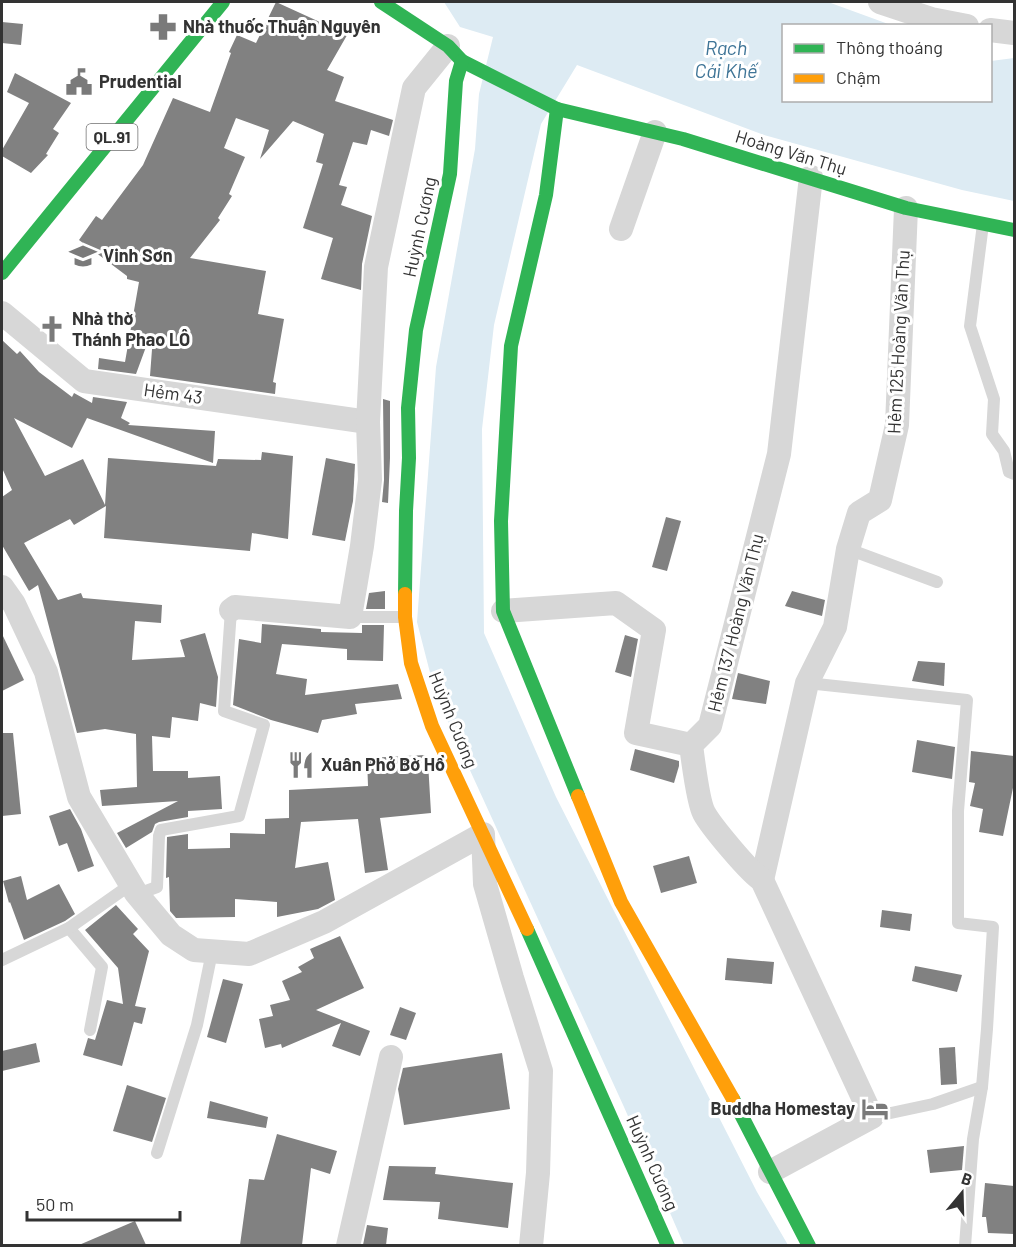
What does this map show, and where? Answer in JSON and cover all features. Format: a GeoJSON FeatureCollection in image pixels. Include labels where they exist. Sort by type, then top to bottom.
{"type":"FeatureCollection","features":[{"type":"Feature","properties":{"kind":"main road","name":"QL.91"},"geometry":{"type":"LineString","coordinates":[[2,273],[223,2]]}},
{"type":"Feature","properties":{"kind":"main road"},"geometry":{"type":"LineString","coordinates":[[381,2],[455,54]]}},
{"type":"Feature","properties":{"kind":"main road","name":"Hoàng Văn Thụ"},"geometry":{"type":"LineString","coordinates":[[455,54],[557,109],[655,132],[811,177],[906,208],[1014,230]]}},
{"type":"Feature","properties":{"kind":"main road","name":"Huỳnh Cương"},"geometry":{"type":"LineString","coordinates":[[455,54],[456,81],[450,174],[416,330],[408,408],[405,617],[411,663],[432,726],[580,1045],[668,1245]]}},
{"type":"Feature","properties":{"kind":"main road"},"geometry":{"type":"LineString","coordinates":[[557,109],[546,195],[511,346],[501,521],[503,611],[621,902],[746,1123],[809,1245]]}},
{"type":"Feature","properties":{"kind":"main road"},"geometry":{"type":"LineString","coordinates":[[647,1234],[649,1203]]}},
{"type":"Feature","properties":{"kind":"street"},"geometry":{"type":"LineString","coordinates":[[880,2],[932,14],[962,24]]}},
{"type":"Feature","properties":{"kind":"street"},"geometry":{"type":"LineString","coordinates":[[992,30],[1014,33]]}},
{"type":"Feature","properties":{"kind":"street"},"geometry":{"type":"LineString","coordinates":[[231,610],[236,607],[350,617],[370,480],[368,422],[376,267],[414,88],[455,54]]}},
{"type":"Feature","properties":{"kind":"street"},"geometry":{"type":"LineString","coordinates":[[621,229],[655,132]]}},
{"type":"Feature","properties":{"kind":"street","name":"Hẻm 137 Hoàng Văn Thụ"},"geometry":{"type":"LineString","coordinates":[[691,745],[710,726],[779,454],[811,177]]}},
{"type":"Feature","properties":{"kind":"street","name":"Hẻm 125 Hoàng Văn Thụ"},"geometry":{"type":"LineString","coordinates":[[762,880],[807,683],[835,627],[848,549],[859,513],[880,500],[897,425],[906,208]]}},
{"type":"Feature","properties":{"kind":"street","name":"Hẻm 43"},"geometry":{"type":"LineString","coordinates":[[2,313],[84,381],[368,422]]}},
{"type":"Feature","properties":{"kind":"street"},"geometry":{"type":"LineString","coordinates":[[2,587],[14,604],[46,672],[79,797],[134,889],[171,935],[194,950],[249,954],[324,922],[483,834],[486,885],[541,1071],[538,1173],[531,1245]]}},
{"type":"Feature","properties":{"kind":"street"},"geometry":{"type":"LineString","coordinates":[[503,611],[616,603],[654,630],[636,732],[691,745],[704,812],[743,862],[762,880],[872,1117],[770,1172]]}},
{"type":"Feature","properties":{"kind":"street"},"geometry":{"type":"LineString","coordinates":[[348,1245],[392,1057]]}},
{"type":"Feature","properties":{"kind":"lane"},"geometry":{"type":"LineString","coordinates":[[983,224],[970,326],[994,399],[992,434],[1004,451],[1009,472],[1014,474]]}},
{"type":"Feature","properties":{"kind":"lane"},"geometry":{"type":"LineString","coordinates":[[848,549],[937,582]]}},
{"type":"Feature","properties":{"kind":"lane"},"geometry":{"type":"LineString","coordinates":[[2,960],[69,928],[134,889],[157,887],[161,830],[239,816],[264,725],[224,711],[231,610]]}},
{"type":"Feature","properties":{"kind":"lane"},"geometry":{"type":"LineString","coordinates":[[350,617],[405,617]]}},
{"type":"Feature","properties":{"kind":"lane"},"geometry":{"type":"LineString","coordinates":[[807,683],[967,700],[958,811],[958,922],[993,927],[982,1086],[974,1139],[964,1245]]}},
{"type":"Feature","properties":{"kind":"lane"},"geometry":{"type":"LineString","coordinates":[[69,928],[102,967],[90,1030]]}},
{"type":"Feature","properties":{"kind":"lane"},"geometry":{"type":"LineString","coordinates":[[157,1153],[197,1025],[212,952]]}},
{"type":"Feature","properties":{"kind":"lane"},"geometry":{"type":"LineString","coordinates":[[872,1117],[933,1104],[982,1086]]}},
{"type":"Feature","properties":{"kind":"water","name":"Rạch Cái Khế"},"geometry":{"type":"Polygon","coordinates":[[[444,2],[828,2],[888,24],[782,24],[782,102],[992,102],[992,61],[1014,58],[1014,201],[962,190],[764,135],[577,65],[541,124],[494,325],[482,429],[484,633],[556,797],[757,1192],[788,1245],[684,1245],[624,1107],[436,696],[417,622],[436,367],[475,149],[479,94],[493,37],[460,27],[444,2]]]}},
{"type":"Feature","properties":{"kind":"building"},"geometry":{"type":"Polygon","coordinates":[[[276,2],[333,28],[336,22],[350,30],[327,70],[344,77],[335,101],[393,120],[389,136],[371,130],[367,145],[353,142],[339,185],[347,187],[341,205],[372,216],[362,264],[361,290],[321,279],[333,238],[303,228],[323,164],[316,162],[324,134],[293,121],[260,159],[269,130],[236,118],[224,148],[245,157],[229,194],[232,196],[218,218],[220,220],[190,258],[266,271],[258,314],[284,319],[273,382],[276,383],[275,394],[150,376],[153,336],[150,336],[136,374],[98,369],[99,358],[125,362],[139,282],[127,279],[127,276],[79,240],[96,216],[102,220],[143,165],[173,98],[210,112],[231,53],[229,52],[237,35],[256,43],[276,2]]]}},
{"type":"Feature","properties":{"kind":"building"},"geometry":{"type":"Polygon","coordinates":[[[2,22],[23,24],[21,45],[2,43],[2,22]]]}},
{"type":"Feature","properties":{"kind":"building"},"geometry":{"type":"Polygon","coordinates":[[[15,73],[71,103],[53,129],[59,133],[46,154],[48,155],[31,173],[2,156],[2,150],[29,103],[7,92],[15,73]]]}},
{"type":"Feature","properties":{"kind":"building"},"geometry":{"type":"Polygon","coordinates":[[[2,340],[17,354],[20,351],[39,372],[72,397],[74,393],[92,403],[93,397],[127,402],[121,418],[130,423],[128,425],[215,431],[213,463],[87,418],[72,448],[14,418],[45,476],[83,459],[105,505],[108,458],[216,466],[218,459],[261,460],[262,452],[293,456],[288,539],[252,533],[250,551],[104,538],[106,506],[74,525],[70,519],[24,543],[58,600],[81,593],[83,598],[162,605],[161,623],[135,621],[132,660],[185,657],[180,640],[205,633],[218,677],[216,707],[200,703],[198,721],[172,717],[170,738],[152,736],[153,771],[188,771],[188,778],[220,776],[222,809],[188,811],[188,817],[159,822],[155,824],[152,832],[126,848],[117,833],[178,801],[102,806],[100,790],[137,787],[136,734],[105,729],[77,733],[38,585],[29,591],[2,545],[2,497],[12,490],[2,468],[2,340]]]}},
{"type":"Feature","properties":{"kind":"building"},"geometry":{"type":"Polygon","coordinates":[[[383,399],[390,401],[388,503],[382,502],[383,399]]]}},
{"type":"Feature","properties":{"kind":"building"},"geometry":{"type":"Polygon","coordinates":[[[326,458],[355,464],[353,501],[345,541],[312,535],[326,458]]]}},
{"type":"Feature","properties":{"kind":"building"},"geometry":{"type":"Polygon","coordinates":[[[666,517],[681,521],[667,571],[652,567],[666,517]]]}},
{"type":"Feature","properties":{"kind":"building"},"geometry":{"type":"Polygon","coordinates":[[[385,591],[385,609],[366,609],[369,593],[385,591]]]}},
{"type":"Feature","properties":{"kind":"building"},"geometry":{"type":"Polygon","coordinates":[[[792,591],[825,600],[822,616],[785,606],[792,591]]]}},
{"type":"Feature","properties":{"kind":"building"},"geometry":{"type":"Polygon","coordinates":[[[262,624],[321,629],[321,632],[362,633],[362,625],[384,625],[383,661],[347,660],[347,649],[282,644],[276,674],[307,679],[305,695],[398,684],[402,699],[355,704],[357,714],[322,720],[318,733],[271,720],[233,705],[239,639],[261,643],[262,624]]]}},
{"type":"Feature","properties":{"kind":"building"},"geometry":{"type":"Polygon","coordinates":[[[2,634],[24,680],[2,691],[2,634]]]}},
{"type":"Feature","properties":{"kind":"building"},"geometry":{"type":"Polygon","coordinates":[[[625,635],[638,639],[631,677],[615,672],[625,635]]]}},
{"type":"Feature","properties":{"kind":"building"},"geometry":{"type":"Polygon","coordinates":[[[918,661],[945,663],[944,686],[912,681],[918,661]]]}},
{"type":"Feature","properties":{"kind":"building"},"geometry":{"type":"Polygon","coordinates":[[[738,673],[770,681],[766,704],[732,699],[738,673]]]}},
{"type":"Feature","properties":{"kind":"building"},"geometry":{"type":"Polygon","coordinates":[[[2,733],[13,733],[21,814],[2,816],[2,733]]]}},
{"type":"Feature","properties":{"kind":"building"},"geometry":{"type":"Polygon","coordinates":[[[917,740],[955,747],[952,779],[912,772],[917,740]]]}},
{"type":"Feature","properties":{"kind":"building"},"geometry":{"type":"Polygon","coordinates":[[[635,749],[679,761],[674,783],[630,770],[635,749]]]}},
{"type":"Feature","properties":{"kind":"building"},"geometry":{"type":"Polygon","coordinates":[[[971,751],[1014,756],[1014,783],[1003,836],[979,832],[983,809],[970,806],[975,783],[969,782],[971,751]]]}},
{"type":"Feature","properties":{"kind":"building"},"geometry":{"type":"Polygon","coordinates":[[[425,755],[428,762],[431,813],[380,818],[388,870],[365,873],[358,819],[301,822],[295,868],[328,862],[335,900],[318,909],[277,917],[277,902],[235,899],[235,917],[176,918],[170,911],[169,877],[166,878],[167,837],[188,834],[188,849],[230,848],[230,833],[265,834],[265,819],[289,818],[289,790],[368,786],[367,758],[425,755]]]}},
{"type":"Feature","properties":{"kind":"building"},"geometry":{"type":"Polygon","coordinates":[[[70,809],[81,829],[94,866],[78,872],[67,843],[59,846],[49,816],[70,809]]]}},
{"type":"Feature","properties":{"kind":"building"},"geometry":{"type":"Polygon","coordinates":[[[689,856],[697,883],[661,893],[653,866],[689,856]]]}},
{"type":"Feature","properties":{"kind":"building"},"geometry":{"type":"Polygon","coordinates":[[[21,876],[27,900],[59,884],[75,914],[24,940],[3,881],[21,876]]]}},
{"type":"Feature","properties":{"kind":"building"},"geometry":{"type":"Polygon","coordinates":[[[116,905],[138,929],[133,934],[149,951],[135,1006],[146,1008],[142,1024],[134,1022],[122,1066],[83,1055],[88,1038],[95,1040],[107,1000],[123,1004],[118,968],[85,930],[116,905]]]}},
{"type":"Feature","properties":{"kind":"building"},"geometry":{"type":"Polygon","coordinates":[[[882,910],[912,914],[910,931],[880,927],[882,910]]]}},
{"type":"Feature","properties":{"kind":"building"},"geometry":{"type":"Polygon","coordinates":[[[340,936],[364,988],[316,1010],[370,1031],[360,1056],[332,1046],[341,1023],[282,1048],[281,1044],[265,1048],[259,1019],[273,1016],[270,1005],[290,1000],[282,981],[302,972],[298,967],[314,958],[310,949],[340,936]]]}},
{"type":"Feature","properties":{"kind":"building"},"geometry":{"type":"Polygon","coordinates":[[[727,958],[774,962],[772,984],[725,980],[727,958]]]}},
{"type":"Feature","properties":{"kind":"building"},"geometry":{"type":"Polygon","coordinates":[[[915,966],[962,975],[957,992],[912,981],[915,966]]]}},
{"type":"Feature","properties":{"kind":"building"},"geometry":{"type":"Polygon","coordinates":[[[223,979],[243,984],[226,1043],[207,1037],[223,979]]]}},
{"type":"Feature","properties":{"kind":"building"},"geometry":{"type":"Polygon","coordinates":[[[400,1007],[416,1013],[406,1040],[390,1035],[400,1007]]]}},
{"type":"Feature","properties":{"kind":"building"},"geometry":{"type":"Polygon","coordinates":[[[36,1043],[40,1062],[2,1071],[2,1051],[36,1043]]]}},
{"type":"Feature","properties":{"kind":"building"},"geometry":{"type":"Polygon","coordinates":[[[955,1047],[957,1084],[941,1085],[939,1048],[955,1047]]]}},
{"type":"Feature","properties":{"kind":"building"},"geometry":{"type":"Polygon","coordinates":[[[502,1053],[510,1109],[404,1125],[398,1089],[403,1068],[502,1053]]]}},
{"type":"Feature","properties":{"kind":"building"},"geometry":{"type":"Polygon","coordinates":[[[127,1085],[166,1098],[152,1142],[113,1131],[127,1085]]]}},
{"type":"Feature","properties":{"kind":"building"},"geometry":{"type":"Polygon","coordinates":[[[210,1101],[268,1117],[266,1128],[207,1118],[210,1101]]]}},
{"type":"Feature","properties":{"kind":"building"},"geometry":{"type":"Polygon","coordinates":[[[277,1134],[337,1151],[330,1174],[311,1168],[302,1245],[240,1245],[249,1179],[264,1180],[277,1134]]]}},
{"type":"Feature","properties":{"kind":"building"},"geometry":{"type":"Polygon","coordinates":[[[964,1146],[962,1170],[930,1173],[927,1150],[964,1146]]]}},
{"type":"Feature","properties":{"kind":"building"},"geometry":{"type":"Polygon","coordinates":[[[389,1166],[436,1167],[435,1174],[513,1183],[508,1228],[438,1219],[440,1202],[383,1200],[389,1166]]]}},
{"type":"Feature","properties":{"kind":"building"},"geometry":{"type":"Polygon","coordinates":[[[985,1183],[1014,1186],[1014,1234],[988,1233],[986,1217],[982,1217],[985,1183]]]}},
{"type":"Feature","properties":{"kind":"building"},"geometry":{"type":"Polygon","coordinates":[[[135,1221],[146,1245],[79,1245],[135,1221]]]}},
{"type":"Feature","properties":{"kind":"building"},"geometry":{"type":"Polygon","coordinates":[[[367,1225],[388,1228],[386,1245],[363,1245],[367,1225]]]}},
{"type":"Feature","properties":{"kind":"traffic: fast"},"geometry":{"type":"LineString","coordinates":[[2,273],[223,2]]}},
{"type":"Feature","properties":{"kind":"traffic: fast"},"geometry":{"type":"LineString","coordinates":[[381,2],[448,46],[462,61],[557,109],[683,139],[906,208],[1014,230]]}},
{"type":"Feature","properties":{"kind":"traffic: fast"},"geometry":{"type":"LineString","coordinates":[[405,594],[409,458],[408,408],[416,330],[450,174],[456,81],[462,61]]}},
{"type":"Feature","properties":{"kind":"traffic: fast"},"geometry":{"type":"LineString","coordinates":[[557,109],[546,195],[511,346],[501,521],[503,611],[578,796]]}},
{"type":"Feature","properties":{"kind":"traffic: fast"},"geometry":{"type":"LineString","coordinates":[[527,929],[668,1246]]}},
{"type":"Feature","properties":{"kind":"traffic: fast"},"geometry":{"type":"LineString","coordinates":[[733,1099],[809,1246]]}},
{"type":"Feature","properties":{"kind":"traffic: slow"},"geometry":{"type":"LineString","coordinates":[[405,594],[405,617],[411,663],[432,726],[527,929]]}},
{"type":"Feature","properties":{"kind":"traffic: slow"},"geometry":{"type":"LineString","coordinates":[[578,796],[621,902],[733,1099]]}},
{"type":"Feature","properties":{"kind":"place","name":"Nhà thuốc Thuận Nguyên"},"geometry":{"type":"Point","coordinates":[163,27]}},
{"type":"Feature","properties":{"kind":"place","name":"Prudential"},"geometry":{"type":"Point","coordinates":[79,82]}},
{"type":"Feature","properties":{"kind":"place","name":"Vinh Sơn"},"geometry":{"type":"Point","coordinates":[83,256]}},
{"type":"Feature","properties":{"kind":"place","name":"Nhà thờ Thánh Phao LÔ"},"geometry":{"type":"Point","coordinates":[52,329]}},
{"type":"Feature","properties":{"kind":"place","name":"Xuân Phở Bờ Hồ"},"geometry":{"type":"Point","coordinates":[301,765]}},
{"type":"Feature","properties":{"kind":"place","name":"Buddha Homestay"},"geometry":{"type":"Point","coordinates":[875,1109]}}]}
